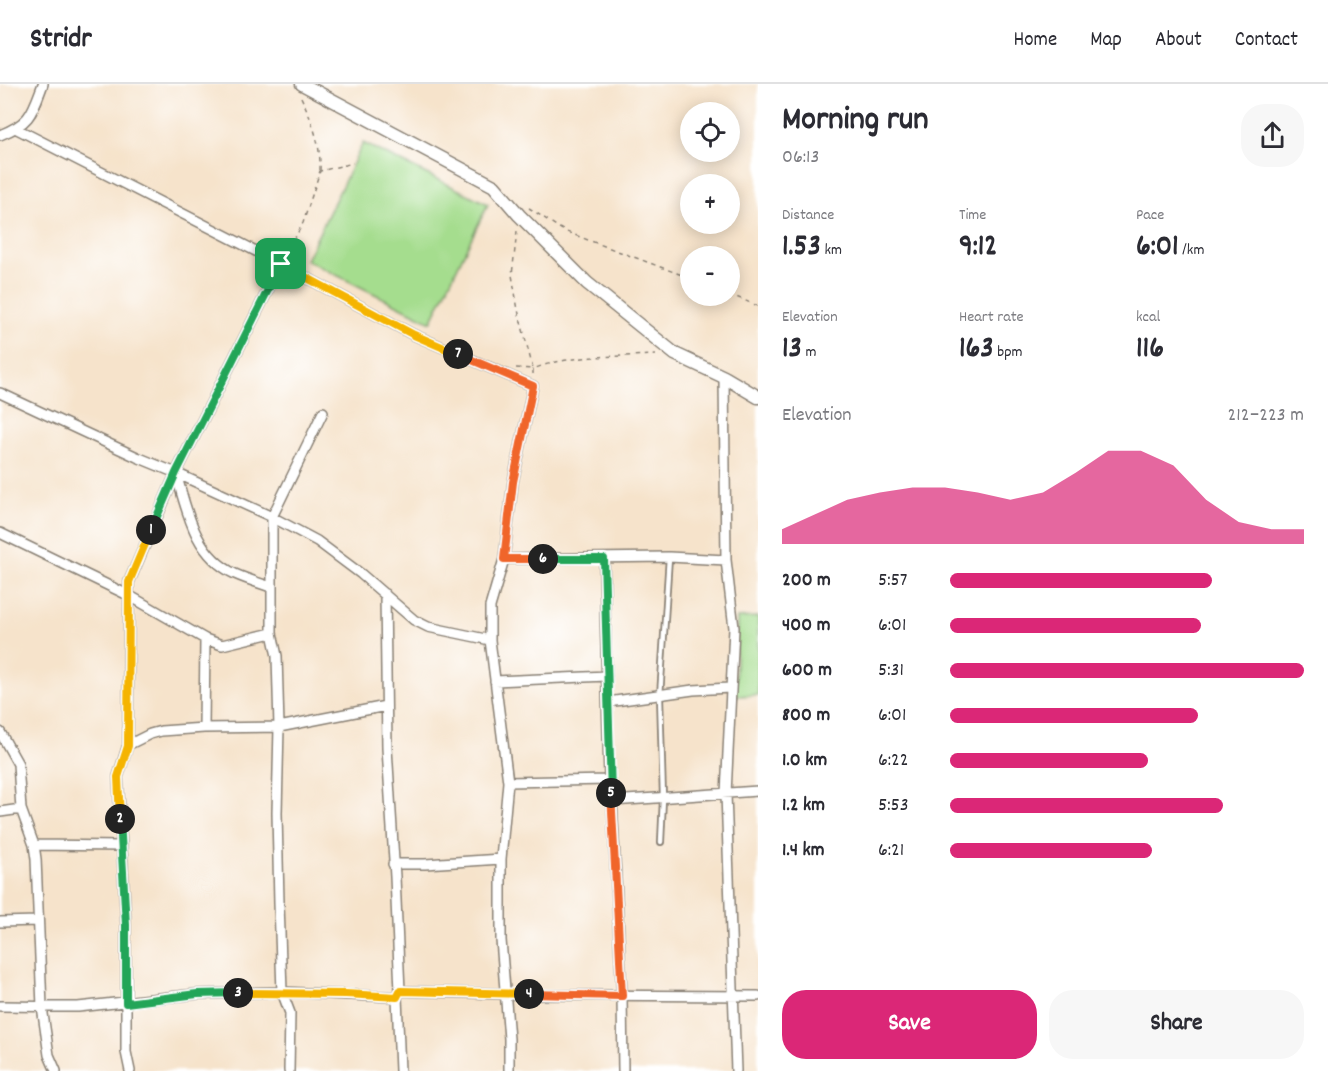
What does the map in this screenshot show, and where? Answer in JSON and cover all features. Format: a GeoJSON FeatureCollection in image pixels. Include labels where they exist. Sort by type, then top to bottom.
{"type":"FeatureCollection","features":[{"type":"Feature","properties":{"kind":"street"},"geometry":{"type":"LineString","coordinates":[[0,135],[17,129],[28,120],[43,84]]}},
{"type":"Feature","properties":{"kind":"street"},"geometry":{"type":"LineString","coordinates":[[301,89],[494,186],[522,210],[587,283],[675,354],[724,377],[758,397]]}},
{"type":"Feature","properties":{"kind":"street"},"geometry":{"type":"LineString","coordinates":[[17,129],[414,335],[533,386],[513,482],[504,559],[490,607],[490,640],[508,782],[501,859],[501,940],[509,1039],[509,1071]]}},
{"type":"Feature","properties":{"kind":"street"},"geometry":{"type":"LineString","coordinates":[[130,1071],[126,1052],[126,925],[118,777],[128,746],[129,582],[176,473],[281,264]]}},
{"type":"Feature","properties":{"kind":"street"},"geometry":{"type":"LineString","coordinates":[[724,377],[726,561],[734,628],[726,794],[736,1071]]}},
{"type":"Feature","properties":{"kind":"street"},"geometry":{"type":"LineString","coordinates":[[0,393],[272,517],[317,541],[386,594],[405,614],[429,627],[490,640]]}},
{"type":"Feature","properties":{"kind":"street"},"geometry":{"type":"LineString","coordinates":[[289,1071],[290,1013],[282,992],[277,813],[279,727],[277,656],[272,633],[272,517],[323,412]]}},
{"type":"Feature","properties":{"kind":"street"},"geometry":{"type":"LineString","coordinates":[[176,473],[192,529],[211,557],[234,573],[271,587]]}},
{"type":"Feature","properties":{"kind":"street"},"geometry":{"type":"LineString","coordinates":[[0,533],[130,596],[205,639],[222,645],[272,633]]}},
{"type":"Feature","properties":{"kind":"street"},"geometry":{"type":"LineString","coordinates":[[504,559],[669,557],[726,561]]}},
{"type":"Feature","properties":{"kind":"street"},"geometry":{"type":"LineString","coordinates":[[604,559],[609,780],[622,996],[623,1071]]}},
{"type":"Feature","properties":{"kind":"street"},"geometry":{"type":"LineString","coordinates":[[386,594],[387,706],[400,1071]]}},
{"type":"Feature","properties":{"kind":"street"},"geometry":{"type":"LineString","coordinates":[[204,728],[205,639]]}},
{"type":"Feature","properties":{"kind":"street"},"geometry":{"type":"LineString","coordinates":[[495,681],[607,676]]}},
{"type":"Feature","properties":{"kind":"street"},"geometry":{"type":"LineString","coordinates":[[608,702],[693,690],[730,688]]}},
{"type":"Feature","properties":{"kind":"street"},"geometry":{"type":"LineString","coordinates":[[128,746],[150,734],[161,731],[279,727],[387,706]]}},
{"type":"Feature","properties":{"kind":"street"},"geometry":{"type":"LineString","coordinates":[[0,732],[18,764],[21,809],[34,845],[42,1007],[49,1055],[56,1071]]}},
{"type":"Feature","properties":{"kind":"street"},"geometry":{"type":"LineString","coordinates":[[508,782],[609,780]]}},
{"type":"Feature","properties":{"kind":"street"},"geometry":{"type":"LineString","coordinates":[[612,801],[758,791]]}},
{"type":"Feature","properties":{"kind":"street"},"geometry":{"type":"LineString","coordinates":[[0,812],[21,809]]}},
{"type":"Feature","properties":{"kind":"street"},"geometry":{"type":"LineString","coordinates":[[34,845],[122,846]]}},
{"type":"Feature","properties":{"kind":"street"},"geometry":{"type":"LineString","coordinates":[[393,864],[501,859]]}},
{"type":"Feature","properties":{"kind":"street"},"geometry":{"type":"LineString","coordinates":[[0,922],[38,921]]}},
{"type":"Feature","properties":{"kind":"street"},"geometry":{"type":"LineString","coordinates":[[0,1006],[78,1007],[197,994],[282,992],[398,994],[506,992],[622,996],[733,994],[758,996]]}},
{"type":"Feature","properties":{"kind":"lane"},"geometry":{"type":"LineString","coordinates":[[661,842],[663,798],[660,696],[669,557]]}},
{"type":"Feature","properties":{"kind":"path"},"geometry":{"type":"LineString","coordinates":[[281,264],[303,223],[320,171],[321,153],[301,89]]}},
{"type":"Feature","properties":{"kind":"path"},"geometry":{"type":"LineString","coordinates":[[320,171],[353,163]]}},
{"type":"Feature","properties":{"kind":"path"},"geometry":{"type":"LineString","coordinates":[[533,386],[533,369],[512,275],[522,210],[564,231],[680,274]]}},
{"type":"Feature","properties":{"kind":"path"},"geometry":{"type":"LineString","coordinates":[[740,299],[758,306]]}},
{"type":"Feature","properties":{"kind":"path"},"geometry":{"type":"LineString","coordinates":[[533,369],[544,364],[586,358],[675,354]]}},
{"type":"Feature","properties":{"kind":"green space"},"geometry":{"type":"Polygon","coordinates":[[[363,143],[488,204],[431,322],[306,260],[363,143]]]}},
{"type":"Feature","properties":{"kind":"green space"},"geometry":{"type":"Polygon","coordinates":[[[758,617],[758,695],[735,696],[737,618],[758,617]]]}},
{"type":"Feature","properties":{"kind":"route"},"geometry":{"type":"LineString","coordinates":[[281,264],[414,335],[533,386],[513,482],[504,559],[604,559],[609,780],[622,996],[400,991],[397,997],[282,992],[197,994],[126,1003],[126,925],[118,777],[128,746],[129,582],[176,473],[232,357],[281,264]]}}]}
